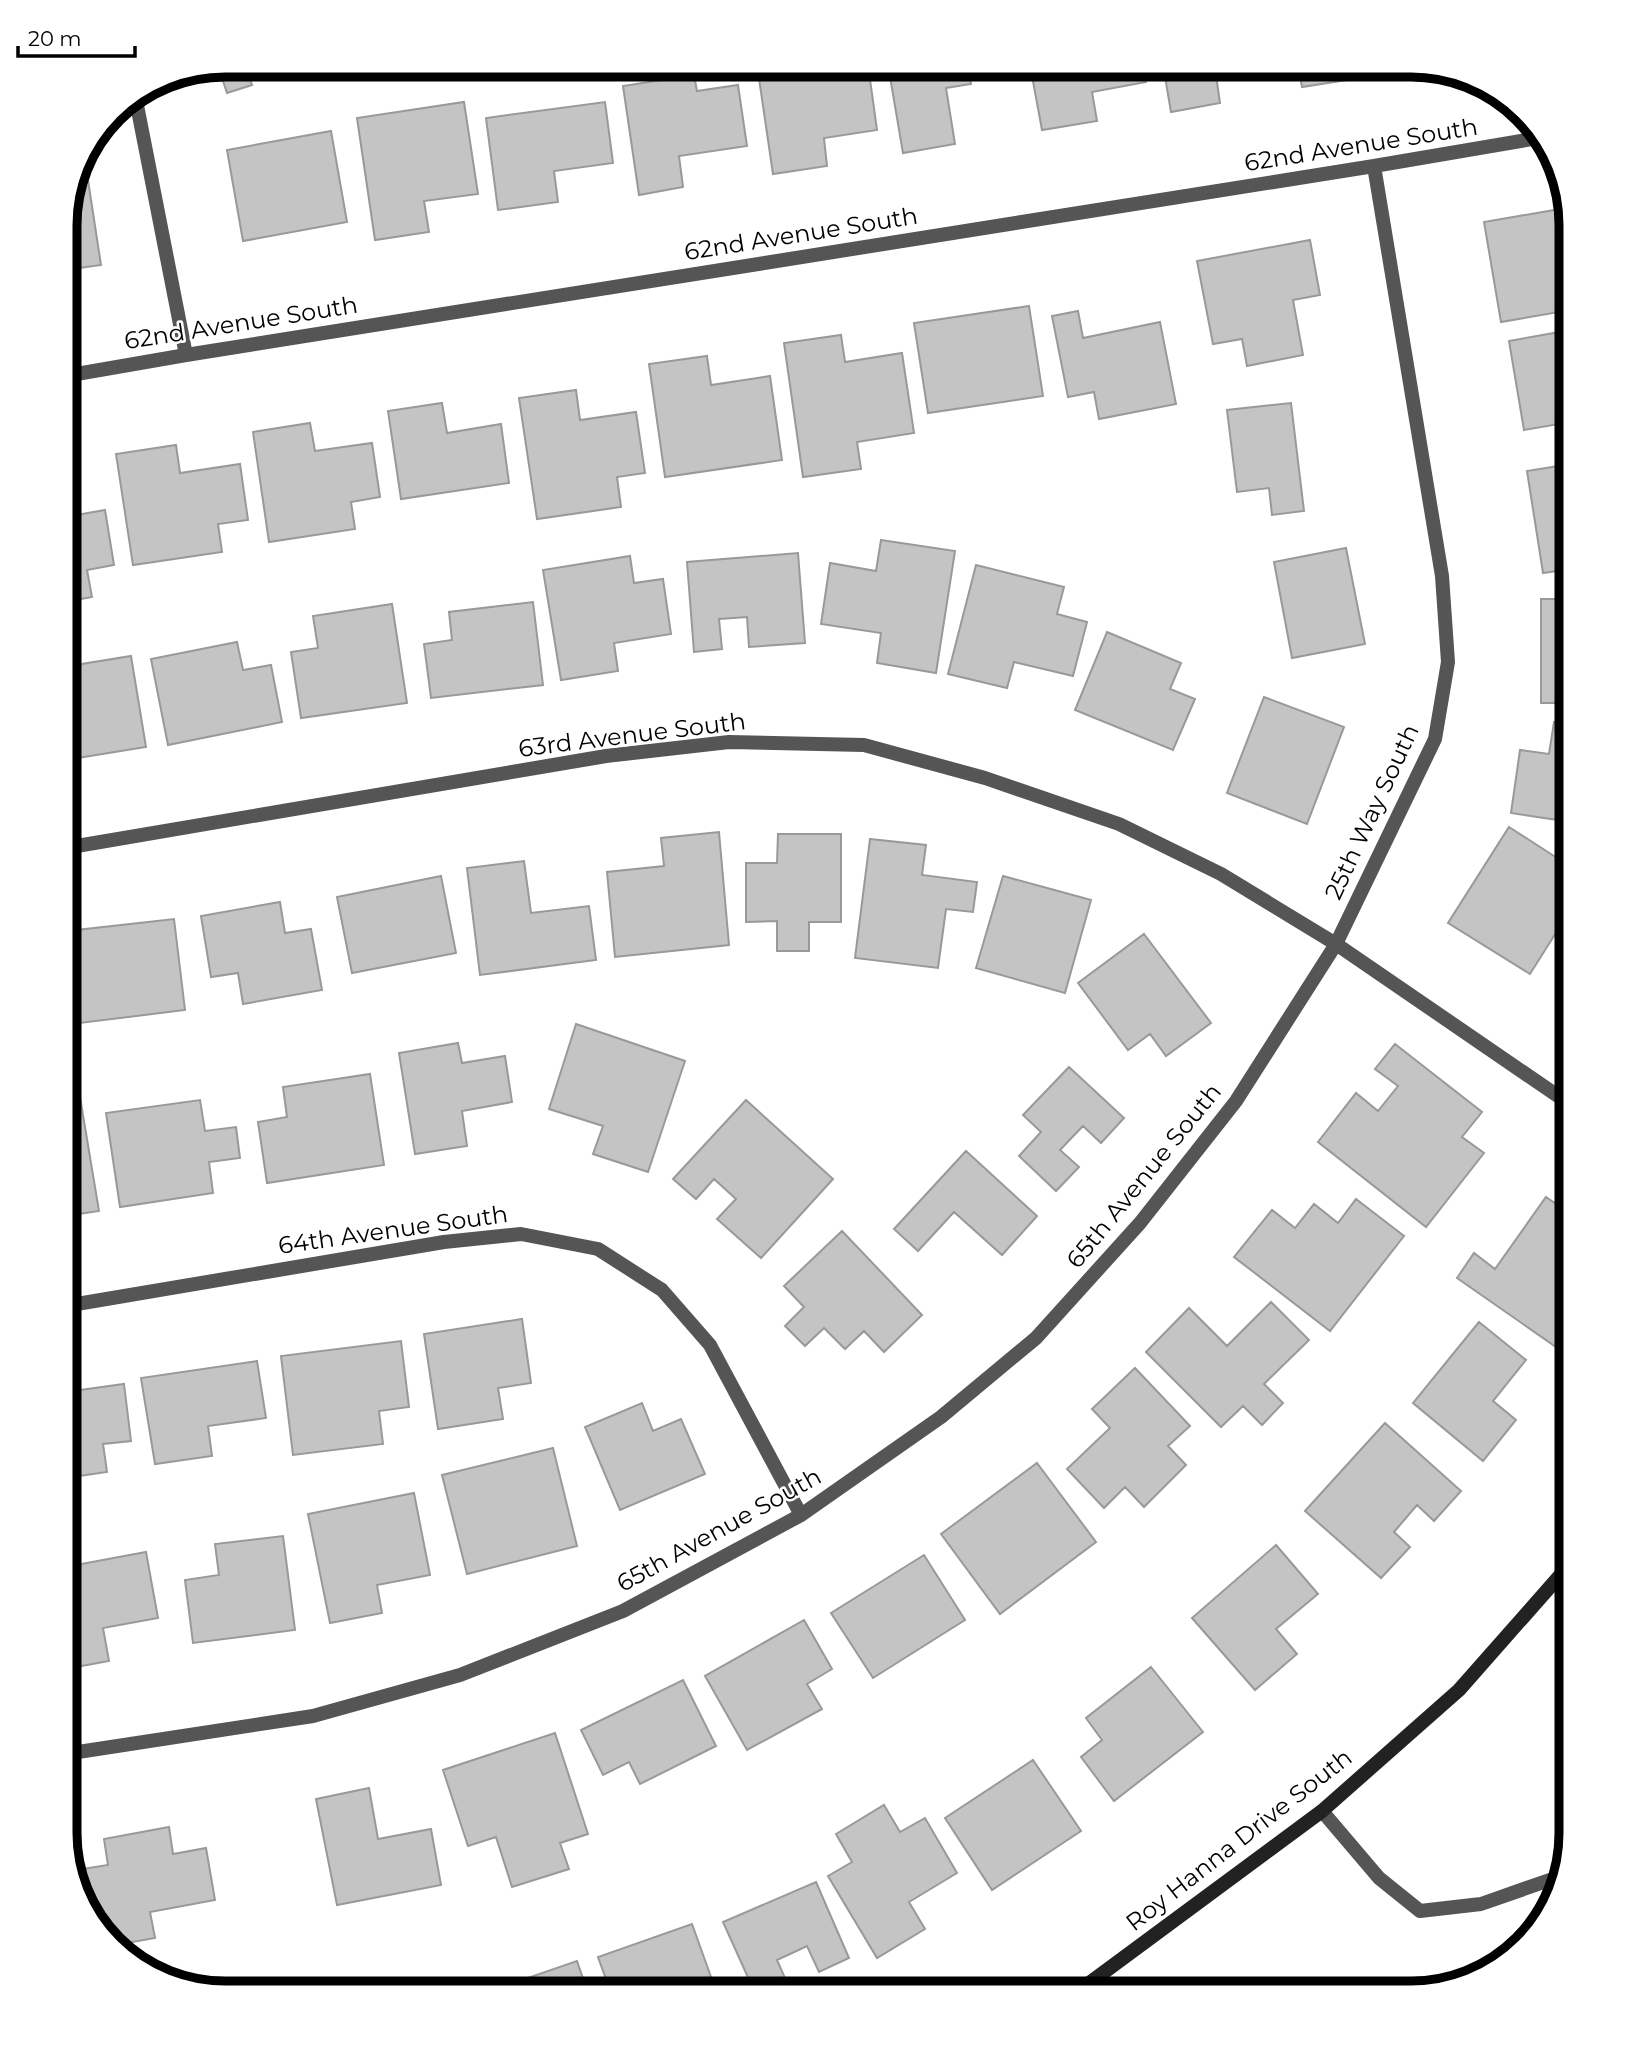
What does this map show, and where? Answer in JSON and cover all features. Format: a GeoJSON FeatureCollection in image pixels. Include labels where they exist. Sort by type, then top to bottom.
{"type":"FeatureCollection","features":[{"type":"Feature","properties":{"kind":"street"},"geometry":{"type":"LineString","coordinates":[[137,106],[186,355]]}},
{"type":"Feature","properties":{"kind":"street","name":"62nd Avenue South"},"geometry":{"type":"LineString","coordinates":[[77,374],[1531,139]]}},
{"type":"Feature","properties":{"kind":"street","name":"25th Way South"},"geometry":{"type":"LineString","coordinates":[[1336,944],[1435,739],[1448,662],[1442,576],[1374,166]]}},
{"type":"Feature","properties":{"kind":"street","name":"63rd Avenue South"},"geometry":{"type":"LineString","coordinates":[[77,846],[606,757],[729,741],[864,745],[985,778],[1119,824],[1221,874],[1336,944]]}},
{"type":"Feature","properties":{"kind":"street"},"geometry":{"type":"LineString","coordinates":[[1336,944],[1559,1097]]}},
{"type":"Feature","properties":{"kind":"street","name":"65th Avenue South"},"geometry":{"type":"LineString","coordinates":[[77,1752],[313,1716],[460,1675],[624,1611],[801,1515],[941,1417],[1037,1338],[1140,1223],[1236,1101],[1336,944]]}},
{"type":"Feature","properties":{"kind":"street","name":"64th Avenue South"},"geometry":{"type":"LineString","coordinates":[[77,1304],[443,1242],[521,1234],[598,1249],[662,1290],[710,1345],[801,1515]]}},
{"type":"Feature","properties":{"kind":"street","name":"Roy Hanna Drive South"},"geometry":{"type":"LineString","coordinates":[[1094,1981],[1322,1811],[1459,1690],[1559,1577]]}},
{"type":"Feature","properties":{"kind":"street"},"geometry":{"type":"LineString","coordinates":[[1322,1811],[1379,1878],[1420,1911],[1481,1904],[1551,1879]]}},
{"type":"Feature","properties":{"kind":"building"},"geometry":{"type":"Polygon","coordinates":[[[222,77],[250,77],[252,85],[227,93],[222,77]]]}},
{"type":"Feature","properties":{"kind":"building"},"geometry":{"type":"Polygon","coordinates":[[[681,77],[694,77],[697,91],[738,85],[747,146],[679,156],[683,187],[639,195],[623,86],[681,77]]]}},
{"type":"Feature","properties":{"kind":"building"},"geometry":{"type":"Polygon","coordinates":[[[759,77],[870,77],[877,130],[824,138],[827,166],[773,174],[759,77]]]}},
{"type":"Feature","properties":{"kind":"building"},"geometry":{"type":"Polygon","coordinates":[[[890,77],[970,77],[971,84],[946,88],[955,144],[903,153],[890,77]]]}},
{"type":"Feature","properties":{"kind":"building"},"geometry":{"type":"Polygon","coordinates":[[[1032,77],[1145,77],[1146,82],[1092,92],[1097,121],[1042,130],[1032,77]]]}},
{"type":"Feature","properties":{"kind":"building"},"geometry":{"type":"Polygon","coordinates":[[[1165,77],[1216,77],[1220,103],[1171,112],[1165,77]]]}},
{"type":"Feature","properties":{"kind":"building"},"geometry":{"type":"Polygon","coordinates":[[[1300,77],[1354,77],[1354,79],[1302,87],[1300,77]]]}},
{"type":"Feature","properties":{"kind":"building"},"geometry":{"type":"Polygon","coordinates":[[[464,102],[478,194],[424,201],[429,232],[375,240],[357,118],[464,102]]]}},
{"type":"Feature","properties":{"kind":"building"},"geometry":{"type":"Polygon","coordinates":[[[605,102],[613,163],[554,171],[558,202],[498,210],[486,118],[605,102]]]}},
{"type":"Feature","properties":{"kind":"building"},"geometry":{"type":"Polygon","coordinates":[[[331,131],[347,222],[243,241],[227,150],[331,131]]]}},
{"type":"Feature","properties":{"kind":"building"},"geometry":{"type":"Polygon","coordinates":[[[87,172],[101,265],[77,268],[78,206],[87,172]]]}},
{"type":"Feature","properties":{"kind":"building"},"geometry":{"type":"Polygon","coordinates":[[[1558,209],[1559,312],[1501,322],[1484,222],[1558,209]]]}},
{"type":"Feature","properties":{"kind":"building"},"geometry":{"type":"Polygon","coordinates":[[[1310,240],[1320,295],[1293,300],[1303,355],[1247,366],[1242,339],[1213,344],[1197,261],[1310,240]]]}},
{"type":"Feature","properties":{"kind":"building"},"geometry":{"type":"Polygon","coordinates":[[[1029,306],[1043,396],[928,413],[914,323],[1029,306]]]}},
{"type":"Feature","properties":{"kind":"building"},"geometry":{"type":"Polygon","coordinates":[[[1078,311],[1083,338],[1160,322],[1176,404],[1099,419],[1094,392],[1068,397],[1052,316],[1078,311]]]}},
{"type":"Feature","properties":{"kind":"building"},"geometry":{"type":"Polygon","coordinates":[[[1559,332],[1559,424],[1524,430],[1509,341],[1559,332]]]}},
{"type":"Feature","properties":{"kind":"building"},"geometry":{"type":"Polygon","coordinates":[[[841,335],[845,362],[902,353],[914,433],[857,442],[861,469],[803,477],[784,343],[841,335]]]}},
{"type":"Feature","properties":{"kind":"building"},"geometry":{"type":"Polygon","coordinates":[[[707,356],[711,385],[770,376],[782,460],[665,477],[649,364],[707,356]]]}},
{"type":"Feature","properties":{"kind":"building"},"geometry":{"type":"Polygon","coordinates":[[[576,390],[580,420],[636,412],[645,473],[617,477],[621,507],[537,519],[519,398],[576,390]]]}},
{"type":"Feature","properties":{"kind":"building"},"geometry":{"type":"Polygon","coordinates":[[[442,403],[447,433],[501,424],[509,483],[401,499],[388,411],[442,403]]]}},
{"type":"Feature","properties":{"kind":"building"},"geometry":{"type":"Polygon","coordinates":[[[1291,403],[1304,511],[1272,515],[1269,488],[1237,492],[1227,410],[1291,403]]]}},
{"type":"Feature","properties":{"kind":"building"},"geometry":{"type":"Polygon","coordinates":[[[310,423],[315,451],[372,443],[380,497],[351,502],[355,529],[269,542],[253,432],[310,423]]]}},
{"type":"Feature","properties":{"kind":"building"},"geometry":{"type":"Polygon","coordinates":[[[176,445],[180,473],[240,464],[248,520],[218,524],[222,552],[133,565],[116,454],[176,445]]]}},
{"type":"Feature","properties":{"kind":"building"},"geometry":{"type":"Polygon","coordinates":[[[1559,466],[1559,571],[1543,573],[1527,471],[1559,466]]]}},
{"type":"Feature","properties":{"kind":"building"},"geometry":{"type":"Polygon","coordinates":[[[105,510],[114,565],[87,570],[92,597],[77,600],[77,515],[105,510]]]}},
{"type":"Feature","properties":{"kind":"building"},"geometry":{"type":"Polygon","coordinates":[[[881,540],[955,551],[936,673],[877,663],[881,633],[821,624],[830,563],[876,571],[881,540]]]}},
{"type":"Feature","properties":{"kind":"building"},"geometry":{"type":"Polygon","coordinates":[[[1346,548],[1365,644],[1292,658],[1274,562],[1346,548]]]}},
{"type":"Feature","properties":{"kind":"building"},"geometry":{"type":"Polygon","coordinates":[[[798,553],[805,643],[749,647],[747,617],[719,619],[722,649],[694,652],[687,562],[798,553]]]}},
{"type":"Feature","properties":{"kind":"building"},"geometry":{"type":"Polygon","coordinates":[[[630,556],[634,583],[663,579],[671,634],[614,643],[618,671],[561,680],[543,570],[630,556]]]}},
{"type":"Feature","properties":{"kind":"building"},"geometry":{"type":"Polygon","coordinates":[[[976,565],[1064,587],[1057,614],[1087,622],[1073,676],[1014,662],[1007,688],[948,674],[976,565]]]}},
{"type":"Feature","properties":{"kind":"building"},"geometry":{"type":"Polygon","coordinates":[[[1541,599],[1559,599],[1559,703],[1541,703],[1541,599]]]}},
{"type":"Feature","properties":{"kind":"building"},"geometry":{"type":"Polygon","coordinates":[[[533,602],[543,685],[431,698],[424,644],[452,640],[449,612],[533,602]]]}},
{"type":"Feature","properties":{"kind":"building"},"geometry":{"type":"Polygon","coordinates":[[[392,604],[407,703],[301,718],[291,652],[318,648],[313,616],[392,604]]]}},
{"type":"Feature","properties":{"kind":"building"},"geometry":{"type":"Polygon","coordinates":[[[1107,632],[1181,663],[1170,689],[1195,699],[1173,750],[1075,710],[1107,632]]]}},
{"type":"Feature","properties":{"kind":"building"},"geometry":{"type":"Polygon","coordinates":[[[237,642],[243,670],[271,665],[282,722],[168,745],[151,659],[237,642]]]}},
{"type":"Feature","properties":{"kind":"building"},"geometry":{"type":"Polygon","coordinates":[[[131,656],[146,747],[77,758],[77,665],[131,656]]]}},
{"type":"Feature","properties":{"kind":"building"},"geometry":{"type":"Polygon","coordinates":[[[1264,697],[1344,727],[1307,824],[1227,793],[1264,697]]]}},
{"type":"Feature","properties":{"kind":"building"},"geometry":{"type":"Polygon","coordinates":[[[1554,722],[1559,723],[1559,820],[1511,813],[1520,750],[1549,754],[1554,722]]]}},
{"type":"Feature","properties":{"kind":"building"},"geometry":{"type":"Polygon","coordinates":[[[1509,827],[1559,859],[1559,928],[1530,974],[1448,923],[1509,827]]]}},
{"type":"Feature","properties":{"kind":"building"},"geometry":{"type":"Polygon","coordinates":[[[719,832],[729,945],[615,957],[607,872],[664,866],[661,838],[719,832]]]}},
{"type":"Feature","properties":{"kind":"building"},"geometry":{"type":"Polygon","coordinates":[[[778,834],[841,834],[841,922],[809,922],[809,951],[777,951],[777,921],[746,922],[746,863],[777,863],[778,834]]]}},
{"type":"Feature","properties":{"kind":"building"},"geometry":{"type":"Polygon","coordinates":[[[870,839],[926,845],[922,875],[977,882],[973,912],[946,909],[938,968],[855,958],[870,839]]]}},
{"type":"Feature","properties":{"kind":"building"},"geometry":{"type":"Polygon","coordinates":[[[524,861],[531,913],[589,906],[596,960],[480,975],[467,868],[524,861]]]}},
{"type":"Feature","properties":{"kind":"building"},"geometry":{"type":"Polygon","coordinates":[[[441,876],[456,953],[352,973],[337,897],[441,876]]]}},
{"type":"Feature","properties":{"kind":"building"},"geometry":{"type":"Polygon","coordinates":[[[1003,876],[1091,900],[1065,993],[976,968],[1003,876]]]}},
{"type":"Feature","properties":{"kind":"building"},"geometry":{"type":"Polygon","coordinates":[[[280,902],[285,933],[311,929],[322,990],[243,1004],[238,973],[211,977],[201,916],[280,902]]]}},
{"type":"Feature","properties":{"kind":"building"},"geometry":{"type":"Polygon","coordinates":[[[174,919],[185,1010],[80,1023],[77,1000],[77,930],[174,919]]]}},
{"type":"Feature","properties":{"kind":"building"},"geometry":{"type":"Polygon","coordinates":[[[1144,934],[1211,1023],[1166,1056],[1150,1034],[1128,1050],[1078,983],[1144,934]]]}},
{"type":"Feature","properties":{"kind":"building"},"geometry":{"type":"Polygon","coordinates":[[[576,1024],[685,1061],[648,1172],[593,1154],[603,1126],[549,1109],[576,1024]]]}},
{"type":"Feature","properties":{"kind":"building"},"geometry":{"type":"Polygon","coordinates":[[[458,1043],[462,1063],[505,1056],[512,1102],[462,1111],[467,1146],[415,1154],[399,1053],[458,1043]]]}},
{"type":"Feature","properties":{"kind":"building"},"geometry":{"type":"Polygon","coordinates":[[[1395,1044],[1482,1112],[1462,1137],[1484,1153],[1426,1227],[1318,1142],[1356,1093],[1378,1111],[1398,1086],[1375,1069],[1395,1044]]]}},
{"type":"Feature","properties":{"kind":"building"},"geometry":{"type":"Polygon","coordinates":[[[1069,1067],[1124,1118],[1101,1143],[1083,1126],[1060,1150],[1079,1167],[1056,1191],[1019,1156],[1041,1132],[1023,1115],[1069,1067]]]}},
{"type":"Feature","properties":{"kind":"building"},"geometry":{"type":"Polygon","coordinates":[[[370,1074],[384,1165],[267,1183],[258,1122],[287,1117],[283,1087],[370,1074]]]}},
{"type":"Feature","properties":{"kind":"building"},"geometry":{"type":"Polygon","coordinates":[[[77,1079],[99,1211],[77,1214],[77,1079]]]}},
{"type":"Feature","properties":{"kind":"building"},"geometry":{"type":"Polygon","coordinates":[[[200,1100],[205,1131],[236,1127],[240,1158],[209,1162],[213,1193],[120,1207],[106,1113],[200,1100]]]}},
{"type":"Feature","properties":{"kind":"building"},"geometry":{"type":"Polygon","coordinates":[[[746,1100],[833,1179],[761,1258],[717,1219],[736,1199],[714,1179],[696,1199],[673,1179],[746,1100]]]}},
{"type":"Feature","properties":{"kind":"building"},"geometry":{"type":"Polygon","coordinates":[[[966,1151],[1037,1216],[1002,1255],[954,1212],[918,1251],[894,1229],[966,1151]]]}},
{"type":"Feature","properties":{"kind":"building"},"geometry":{"type":"Polygon","coordinates":[[[1546,1197],[1559,1206],[1559,1272],[1556,1276],[1559,1278],[1559,1349],[1457,1278],[1474,1253],[1495,1269],[1546,1197]]]}},
{"type":"Feature","properties":{"kind":"building"},"geometry":{"type":"Polygon","coordinates":[[[1356,1199],[1404,1236],[1330,1331],[1234,1257],[1272,1210],[1295,1228],[1314,1204],[1338,1223],[1356,1199]]]}},
{"type":"Feature","properties":{"kind":"building"},"geometry":{"type":"Polygon","coordinates":[[[842,1231],[922,1315],[884,1352],[864,1331],[845,1349],[824,1328],[805,1346],[785,1326],[804,1307],[784,1286],[842,1231]]]}},
{"type":"Feature","properties":{"kind":"building"},"geometry":{"type":"Polygon","coordinates":[[[1271,1302],[1309,1340],[1264,1384],[1283,1403],[1262,1425],[1243,1406],[1221,1427],[1146,1352],[1189,1308],[1227,1346],[1271,1302]]]}},
{"type":"Feature","properties":{"kind":"building"},"geometry":{"type":"Polygon","coordinates":[[[522,1319],[531,1383],[498,1388],[503,1419],[438,1429],[424,1334],[522,1319]]]}},
{"type":"Feature","properties":{"kind":"building"},"geometry":{"type":"Polygon","coordinates":[[[1479,1322],[1526,1360],[1493,1401],[1516,1420],[1483,1461],[1413,1403],[1479,1322]]]}},
{"type":"Feature","properties":{"kind":"building"},"geometry":{"type":"Polygon","coordinates":[[[401,1341],[409,1407],[379,1411],[383,1444],[293,1455],[281,1356],[401,1341]]]}},
{"type":"Feature","properties":{"kind":"building"},"geometry":{"type":"Polygon","coordinates":[[[257,1361],[266,1418],[208,1426],[212,1456],[155,1464],[141,1378],[257,1361]]]}},
{"type":"Feature","properties":{"kind":"building"},"geometry":{"type":"Polygon","coordinates":[[[1135,1368],[1190,1426],[1168,1446],[1186,1465],[1144,1507],[1125,1487],[1104,1508],[1067,1469],[1110,1428],[1092,1409],[1135,1368]]]}},
{"type":"Feature","properties":{"kind":"building"},"geometry":{"type":"Polygon","coordinates":[[[124,1384],[131,1441],[103,1444],[107,1472],[77,1476],[77,1390],[124,1384]]]}},
{"type":"Feature","properties":{"kind":"building"},"geometry":{"type":"Polygon","coordinates":[[[642,1403],[653,1431],[681,1419],[705,1474],[620,1510],[585,1427],[642,1403]]]}},
{"type":"Feature","properties":{"kind":"building"},"geometry":{"type":"Polygon","coordinates":[[[1385,1423],[1461,1491],[1434,1521],[1417,1505],[1394,1532],[1410,1547],[1381,1578],[1305,1511],[1385,1423]]]}},
{"type":"Feature","properties":{"kind":"building"},"geometry":{"type":"Polygon","coordinates":[[[553,1448],[577,1546],[467,1574],[442,1475],[553,1448]]]}},
{"type":"Feature","properties":{"kind":"building"},"geometry":{"type":"Polygon","coordinates":[[[1037,1463],[1096,1542],[1000,1614],[941,1534],[1037,1463]]]}},
{"type":"Feature","properties":{"kind":"building"},"geometry":{"type":"Polygon","coordinates":[[[414,1493],[430,1575],[377,1585],[382,1613],[330,1623],[308,1514],[414,1493]]]}},
{"type":"Feature","properties":{"kind":"building"},"geometry":{"type":"Polygon","coordinates":[[[283,1536],[295,1630],[193,1643],[185,1580],[219,1575],[215,1544],[283,1536]]]}},
{"type":"Feature","properties":{"kind":"building"},"geometry":{"type":"Polygon","coordinates":[[[1276,1545],[1318,1594],[1276,1629],[1297,1654],[1255,1690],[1192,1618],[1276,1545]]]}},
{"type":"Feature","properties":{"kind":"building"},"geometry":{"type":"Polygon","coordinates":[[[146,1552],[158,1618],[103,1628],[109,1661],[77,1667],[77,1565],[146,1552]]]}},
{"type":"Feature","properties":{"kind":"building"},"geometry":{"type":"Polygon","coordinates":[[[924,1555],[965,1620],[873,1678],[831,1613],[924,1555]]]}},
{"type":"Feature","properties":{"kind":"building"},"geometry":{"type":"Polygon","coordinates":[[[804,1620],[832,1669],[807,1684],[822,1709],[747,1750],[705,1676],[804,1620]]]}},
{"type":"Feature","properties":{"kind":"building"},"geometry":{"type":"Polygon","coordinates":[[[1151,1667],[1203,1732],[1114,1801],[1081,1757],[1102,1740],[1086,1718],[1151,1667]]]}},
{"type":"Feature","properties":{"kind":"building"},"geometry":{"type":"Polygon","coordinates":[[[683,1680],[716,1746],[640,1784],[629,1762],[603,1775],[581,1730],[683,1680]]]}},
{"type":"Feature","properties":{"kind":"building"},"geometry":{"type":"Polygon","coordinates":[[[555,1733],[588,1834],[560,1843],[569,1869],[512,1887],[496,1837],[468,1846],[443,1770],[555,1733]]]}},
{"type":"Feature","properties":{"kind":"building"},"geometry":{"type":"Polygon","coordinates":[[[1033,1760],[1081,1831],[992,1890],[945,1818],[1033,1760]]]}},
{"type":"Feature","properties":{"kind":"building"},"geometry":{"type":"Polygon","coordinates":[[[369,1788],[378,1839],[431,1829],[441,1885],[337,1905],[316,1799],[369,1788]]]}},
{"type":"Feature","properties":{"kind":"building"},"geometry":{"type":"Polygon","coordinates":[[[884,1805],[900,1832],[925,1818],[957,1873],[909,1902],[925,1929],[877,1958],[828,1876],[852,1862],[836,1834],[884,1805]]]}},
{"type":"Feature","properties":{"kind":"building"},"geometry":{"type":"Polygon","coordinates":[[[169,1827],[173,1854],[206,1848],[215,1900],[150,1912],[155,1938],[126,1943],[102,1915],[88,1890],[82,1871],[108,1865],[104,1839],[169,1827]]]}},
{"type":"Feature","properties":{"kind":"building"},"geometry":{"type":"Polygon","coordinates":[[[816,1882],[849,1958],[819,1972],[807,1946],[777,1960],[786,1981],[750,1981],[723,1922],[816,1882]]]}},
{"type":"Feature","properties":{"kind":"building"},"geometry":{"type":"Polygon","coordinates":[[[692,1924],[712,1981],[607,1981],[598,1957],[692,1924]]]}},
{"type":"Feature","properties":{"kind":"building"},"geometry":{"type":"Polygon","coordinates":[[[577,1961],[584,1981],[519,1981],[577,1961]]]}}]}
